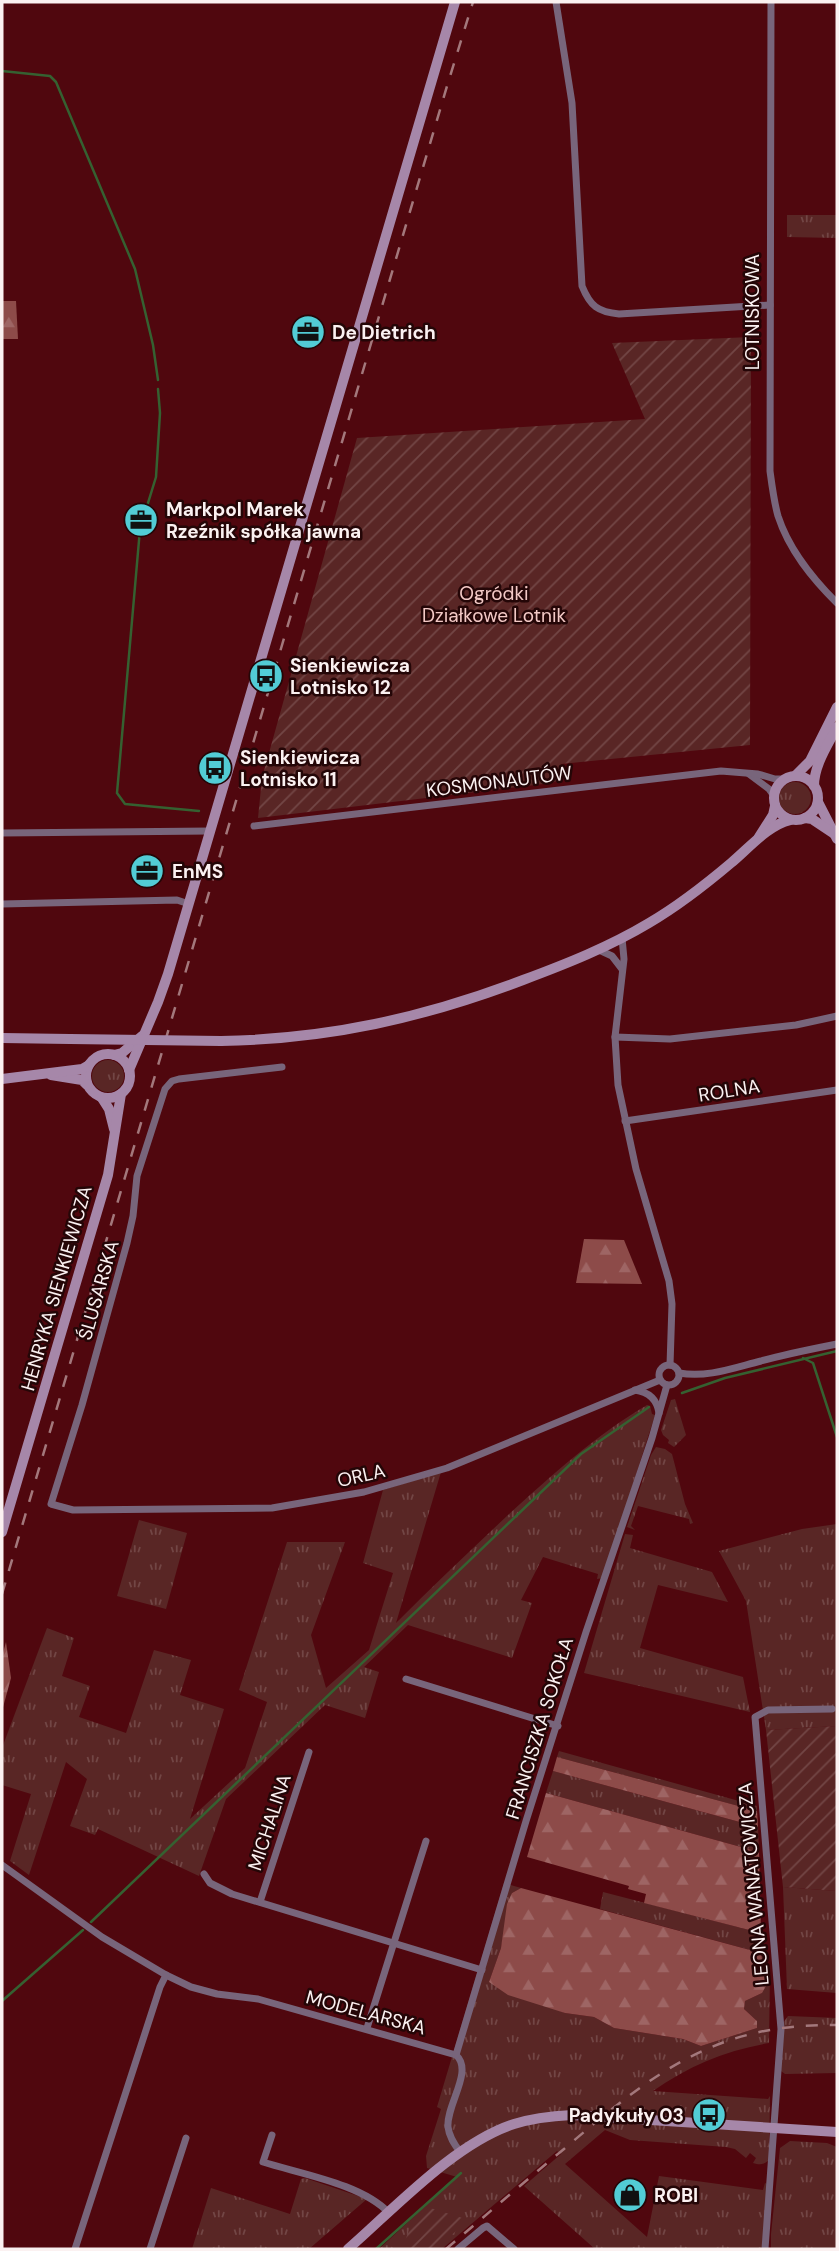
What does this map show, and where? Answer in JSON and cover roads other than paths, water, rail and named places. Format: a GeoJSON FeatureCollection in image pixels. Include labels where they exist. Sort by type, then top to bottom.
{"type":"FeatureCollection","features":[{"type":"Feature","properties":{"kind":"main road"},"geometry":{"type":"LineString","coordinates":[[129,1070],[159,1002],[189,904],[455,2]]}},
{"type":"Feature","properties":{"kind":"main road"},"geometry":{"type":"LineString","coordinates":[[759,838],[773,815],[777,786],[802,772],[837,707]]}},
{"type":"Feature","properties":{"kind":"main road"},"geometry":{"type":"LineString","coordinates":[[835,836],[817,801],[814,777],[837,727]]}},
{"type":"Feature","properties":{"kind":"main road"},"geometry":{"type":"LineString","coordinates":[[790,778],[805,779],[814,786]]}},
{"type":"Feature","properties":{"kind":"main road"},"geometry":{"type":"LineString","coordinates":[[774,801],[781,815],[790,820]]}},
{"type":"Feature","properties":{"kind":"main road"},"geometry":{"type":"LineString","coordinates":[[805,818],[813,811],[817,801]]}},
{"type":"Feature","properties":{"kind":"main road"},"geometry":{"type":"LineString","coordinates":[[2,1038],[221,1041],[309,1036],[435,1011],[599,950],[691,895],[781,822],[812,819],[835,836]]}},
{"type":"Feature","properties":{"kind":"main road"},"geometry":{"type":"LineString","coordinates":[[2,1079],[82,1069],[97,1057],[122,1053],[143,1036]]}},
{"type":"Feature","properties":{"kind":"main road"},"geometry":{"type":"LineString","coordinates":[[44,1074],[82,1080],[93,1093],[102,1098],[112,1098],[121,1094],[130,1080],[124,1061],[114,1055]]}},
{"type":"Feature","properties":{"kind":"main road"},"geometry":{"type":"LineString","coordinates":[[88,1085],[86,1075],[89,1065]]}},
{"type":"Feature","properties":{"kind":"main road","name":"HENRYKA SIENKIEWICZA"},"geometry":{"type":"LineString","coordinates":[[2,1532],[108,1175],[121,1094]]}},
{"type":"Feature","properties":{"kind":"main road","name":"HENRYKA SIENKIEWICZA"},"geometry":{"type":"LineString","coordinates":[[102,1098],[109,1109],[115,1132]]}},
{"type":"Feature","properties":{"kind":"main road"},"geometry":{"type":"LineString","coordinates":[[348,2249],[460,2152],[515,2123],[554,2116],[594,2116],[837,2132]]}},
{"type":"Feature","properties":{"kind":"street"},"geometry":{"type":"LineString","coordinates":[[556,2],[572,103],[582,286],[593,307],[619,314],[770,305]]}},
{"type":"Feature","properties":{"kind":"street","name":"LOTNISKOWA"},"geometry":{"type":"LineString","coordinates":[[771,2],[769,471],[778,516],[793,549],[815,581],[837,603]]}},
{"type":"Feature","properties":{"kind":"street","name":"KOSMONAUTÓW"},"geometry":{"type":"LineString","coordinates":[[254,826],[721,771],[790,778]]}},
{"type":"Feature","properties":{"kind":"street"},"geometry":{"type":"LineString","coordinates":[[748,774],[769,789],[774,801]]}},
{"type":"Feature","properties":{"kind":"street"},"geometry":{"type":"LineString","coordinates":[[2,833],[210,831]]}},
{"type":"Feature","properties":{"kind":"street"},"geometry":{"type":"LineString","coordinates":[[2,904],[177,900],[189,904]]}},
{"type":"Feature","properties":{"kind":"street"},"geometry":{"type":"LineString","coordinates":[[622,937],[624,959],[615,1037],[618,1085],[636,1169],[669,1281],[672,1304],[670,1365]]}},
{"type":"Feature","properties":{"kind":"street"},"geometry":{"type":"LineString","coordinates":[[599,950],[612,956],[622,970]]}},
{"type":"Feature","properties":{"kind":"street"},"geometry":{"type":"LineString","coordinates":[[615,1037],[670,1039],[796,1025],[837,1016]]}},
{"type":"Feature","properties":{"kind":"street","name":"ŚLUSARSKA"},"geometry":{"type":"LineString","coordinates":[[51,1504],[127,1243],[137,1177],[168,1084],[179,1079],[282,1066]]}},
{"type":"Feature","properties":{"kind":"street","name":"ROLNA"},"geometry":{"type":"LineString","coordinates":[[625,1121],[837,1090]]}},
{"type":"Feature","properties":{"kind":"street"},"geometry":{"type":"LineString","coordinates":[[670,1365],[679,1373],[692,1375],[718,1372],[837,1344]]}},
{"type":"Feature","properties":{"kind":"street"},"geometry":{"type":"LineString","coordinates":[[670,1365],[661,1370],[660,1380],[667,1385],[676,1383],[679,1373]]}},
{"type":"Feature","properties":{"kind":"street","name":"ORLA"},"geometry":{"type":"LineString","coordinates":[[51,1504],[73,1510],[272,1508],[364,1492],[447,1468],[660,1380]]}},
{"type":"Feature","properties":{"kind":"street","name":"FRANCISZKA SOKOŁA"},"geometry":{"type":"LineString","coordinates":[[456,2054],[586,1632],[667,1385]]}},
{"type":"Feature","properties":{"kind":"street"},"geometry":{"type":"LineString","coordinates":[[632,1390],[650,1395],[659,1407],[659,1414]]}},
{"type":"Feature","properties":{"kind":"street"},"geometry":{"type":"LineString","coordinates":[[406,1679],[558,1726]]}},
{"type":"Feature","properties":{"kind":"street","name":"LEONA WANATOWICZA"},"geometry":{"type":"LineString","coordinates":[[774,2128],[781,2029],[755,1717],[768,1710],[832,1709]]}},
{"type":"Feature","properties":{"kind":"street","name":"MICHALINA"},"geometry":{"type":"LineString","coordinates":[[260,1902],[309,1752]]}},
{"type":"Feature","properties":{"kind":"street"},"geometry":{"type":"LineString","coordinates":[[367,2028],[426,1841]]}},
{"type":"Feature","properties":{"kind":"street","name":"MODELARSKA"},"geometry":{"type":"LineString","coordinates":[[2,1865],[102,1937],[191,1987],[258,1999],[456,2054]]}},
{"type":"Feature","properties":{"kind":"street"},"geometry":{"type":"LineString","coordinates":[[204,1874],[210,1883],[232,1894],[482,1970]]}},
{"type":"Feature","properties":{"kind":"street"},"geometry":{"type":"LineString","coordinates":[[75,2249],[166,1975]]}},
{"type":"Feature","properties":{"kind":"street"},"geometry":{"type":"LineString","coordinates":[[456,2054],[463,2062],[463,2071],[448,2126],[460,2152]]}},
{"type":"Feature","properties":{"kind":"street"},"geometry":{"type":"LineString","coordinates":[[765,2249],[774,2128]]}},
{"type":"Feature","properties":{"kind":"street"},"geometry":{"type":"LineString","coordinates":[[272,2136],[264,2162],[355,2190],[372,2197],[389,2213]]}},
{"type":"Feature","properties":{"kind":"street"},"geometry":{"type":"LineString","coordinates":[[150,2249],[186,2138]]}},
{"type":"Feature","properties":{"kind":"street"},"geometry":{"type":"LineString","coordinates":[[458,2249],[487,2226],[514,2249]]}},
{"type":"Feature","properties":{"kind":"waterway"},"geometry":{"type":"LineString","coordinates":[[2,71],[50,76],[56,82],[135,269],[153,345],[158,380]]}},
{"type":"Feature","properties":{"kind":"waterway"},"geometry":{"type":"LineString","coordinates":[[158,389],[160,413],[156,477],[140,529],[117,793],[125,804],[199,811]]}},
{"type":"Feature","properties":{"kind":"waterway"},"geometry":{"type":"LineString","coordinates":[[682,1393],[725,1378],[837,1351]]}},
{"type":"Feature","properties":{"kind":"waterway"},"geometry":{"type":"LineString","coordinates":[[803,1358],[813,1363],[837,1437]]}},
{"type":"Feature","properties":{"kind":"waterway"},"geometry":{"type":"LineString","coordinates":[[91,1922],[581,1454],[649,1407]]}},
{"type":"Feature","properties":{"kind":"waterway"},"geometry":{"type":"LineString","coordinates":[[2,2001],[83,1930]]}},
{"type":"Feature","properties":{"kind":"waterway"},"geometry":{"type":"LineString","coordinates":[[376,2249],[461,2173]]}},
{"type":"Feature","properties":{"kind":"railway"},"geometry":{"type":"LineString","coordinates":[[2,1594],[473,2]]}},
{"type":"Feature","properties":{"kind":"railway"},"geometry":{"type":"LineString","coordinates":[[446,2249],[596,2122],[657,2076],[688,2058],[755,2033],[794,2027],[837,2025]]}},
{"type":"Feature","properties":{"kind":"place","name":"De Dietrich"},"geometry":{"type":"Point","coordinates":[308,332]}},
{"type":"Feature","properties":{"kind":"place","name":"Markpol Marek Rzeźnik spółka jawna"},"geometry":{"type":"Point","coordinates":[141,520]}},
{"type":"Feature","properties":{"kind":"place","name":"Sienkiewicza Lotnisko 12"},"geometry":{"type":"Point","coordinates":[266,676]}},
{"type":"Feature","properties":{"kind":"place","name":"Sienkiewicza Lotnisko 11"},"geometry":{"type":"Point","coordinates":[215,768]}},
{"type":"Feature","properties":{"kind":"place","name":"EnMS"},"geometry":{"type":"Point","coordinates":[147,871]}},
{"type":"Feature","properties":{"kind":"place","name":"Padykuły 03"},"geometry":{"type":"Point","coordinates":[709,2115]}},
{"type":"Feature","properties":{"kind":"place","name":"ROBI"},"geometry":{"type":"Point","coordinates":[630,2195]}},
{"type":"Feature","properties":{"kind":"park label","name":"Ogródki Działkowe Lotnik"},"geometry":{"type":"Point","coordinates":[494,604]}}]}
